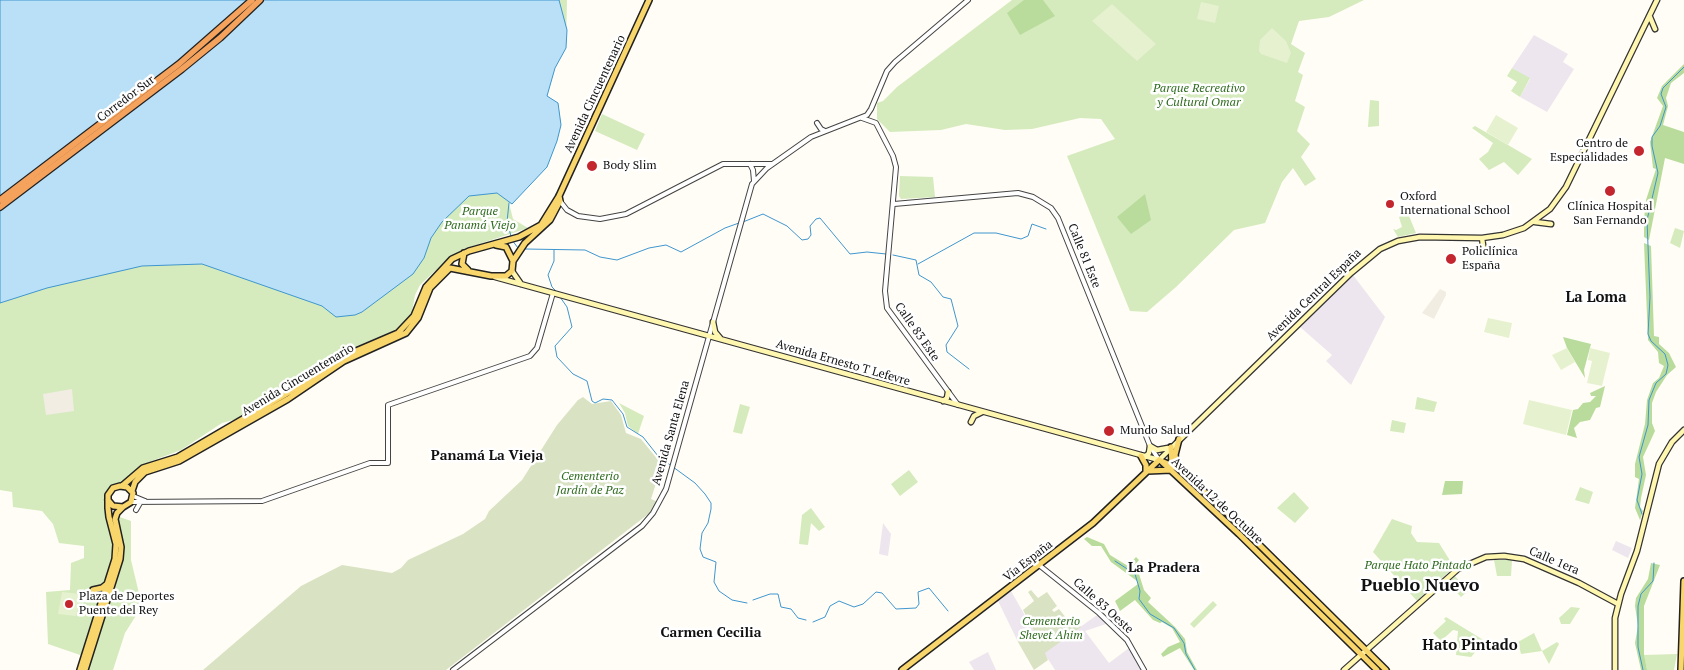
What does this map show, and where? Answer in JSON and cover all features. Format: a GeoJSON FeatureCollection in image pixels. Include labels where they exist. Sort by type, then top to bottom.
{"type":"FeatureCollection","features":[{"type":"Feature","properties":{"kind":"highway","name":"Corredor Sur"},"geometry":{"type":"LineString","coordinates":[[0,200],[179,64],[252,0]]}},
{"type":"Feature","properties":{"kind":"highway","name":"Corredor Sur"},"geometry":{"type":"LineString","coordinates":[[0,207],[182,69],[220,38],[260,0]]}},
{"type":"Feature","properties":{"kind":"main road","name":"Avenida Cincuentenario"},"geometry":{"type":"LineString","coordinates":[[133,493],[135,482],[145,472],[179,461],[288,399],[344,361],[406,333],[418,318],[430,288],[446,272],[453,268],[491,276],[504,276],[512,271],[513,261],[522,248],[546,225],[555,211],[559,198],[649,0]]}},
{"type":"Feature","properties":{"kind":"main road","name":"Avenida Central España"},"geometry":{"type":"LineString","coordinates":[[1159,460],[1370,255],[1387,245],[1408,238],[1482,238],[1512,233],[1533,222],[1550,209],[1566,187],[1657,0]]}},
{"type":"Feature","properties":{"kind":"main road"},"geometry":{"type":"LineString","coordinates":[[1650,15],[1651,23],[1655,29]]}},
{"type":"Feature","properties":{"kind":"main road","name":"Avenida Cincuentenario"},"geometry":{"type":"LineString","coordinates":[[122,486],[143,468],[178,458],[291,391],[342,357],[398,333],[412,320],[422,294],[431,280],[448,263],[464,254],[512,239],[541,225],[559,198]]}},
{"type":"Feature","properties":{"kind":"main road"},"geometry":{"type":"LineString","coordinates":[[1533,222],[1551,224],[1550,209]]}},
{"type":"Feature","properties":{"kind":"main road"},"geometry":{"type":"LineString","coordinates":[[1482,238],[1484,252]]}},
{"type":"Feature","properties":{"kind":"main road"},"geometry":{"type":"LineString","coordinates":[[493,244],[506,247],[513,261]]}},
{"type":"Feature","properties":{"kind":"main road"},"geometry":{"type":"LineString","coordinates":[[464,254],[462,264],[468,270]]}},
{"type":"Feature","properties":{"kind":"main road"},"geometry":{"type":"LineString","coordinates":[[512,271],[522,285]]}},
{"type":"Feature","properties":{"kind":"main road","name":"Avenida Ernesto T Lefevre"},"geometry":{"type":"LineString","coordinates":[[491,276],[1159,460]]}},
{"type":"Feature","properties":{"kind":"main road"},"geometry":{"type":"LineString","coordinates":[[713,322],[715,332],[723,340]]}},
{"type":"Feature","properties":{"kind":"main road"},"geometry":{"type":"LineString","coordinates":[[942,401],[947,398],[948,392]]}},
{"type":"Feature","properties":{"kind":"main road"},"geometry":{"type":"LineString","coordinates":[[972,422],[974,416],[982,412]]}},
{"type":"Feature","properties":{"kind":"main road"},"geometry":{"type":"LineString","coordinates":[[1616,670],[1615,618],[1618,604],[1637,551],[1659,464],[1672,442],[1684,430]]}},
{"type":"Feature","properties":{"kind":"main road"},"geometry":{"type":"LineString","coordinates":[[1179,439],[1175,457],[1179,469]]}},
{"type":"Feature","properties":{"kind":"main road"},"geometry":{"type":"LineString","coordinates":[[1150,446],[1161,450],[1171,447],[1172,467],[1146,472],[1143,456],[1149,453],[1150,446]]}},
{"type":"Feature","properties":{"kind":"main road","name":"Avenida 12 de Octubre"},"geometry":{"type":"LineString","coordinates":[[1159,460],[1179,469],[1284,570],[1364,653],[1377,670]]}},
{"type":"Feature","properties":{"kind":"main road","name":"Vía España"},"geometry":{"type":"LineString","coordinates":[[902,670],[1092,523],[1159,460]]}},
{"type":"Feature","properties":{"kind":"main road","name":"Avenida 12 de Octubre"},"geometry":{"type":"LineString","coordinates":[[1172,467],[1280,576],[1364,653],[1386,670]]}},
{"type":"Feature","properties":{"kind":"main road"},"geometry":{"type":"LineString","coordinates":[[80,670],[115,560],[116,548],[109,517],[108,500],[110,491],[122,486],[133,493],[131,502],[117,513],[115,519],[121,553],[85,670]]}},
{"type":"Feature","properties":{"kind":"main road"},"geometry":{"type":"LineString","coordinates":[[108,500],[113,506],[123,507]]}},
{"type":"Feature","properties":{"kind":"main road"},"geometry":{"type":"LineString","coordinates":[[104,591],[109,587],[121,553]]}},
{"type":"Feature","properties":{"kind":"main road","name":"Calle 1era"},"geometry":{"type":"LineString","coordinates":[[1344,670],[1458,569],[1486,557],[1511,556],[1524,559],[1579,583],[1618,604]]}},
{"type":"Feature","properties":{"kind":"main road"},"geometry":{"type":"LineString","coordinates":[[1280,576],[1284,570]]}},
{"type":"Feature","properties":{"kind":"main road"},"geometry":{"type":"LineString","coordinates":[[1681,670],[1684,581]]}},
{"type":"Feature","properties":{"kind":"main road"},"geometry":{"type":"LineString","coordinates":[[102,600],[95,590],[107,584]]}},
{"type":"Feature","properties":{"kind":"street"},"geometry":{"type":"LineString","coordinates":[[754,181],[774,164],[811,138],[860,118],[872,109],[881,83],[895,62],[968,0]]}},
{"type":"Feature","properties":{"kind":"street","name":"Calle 83 Este"},"geometry":{"type":"LineString","coordinates":[[872,109],[876,123],[893,156],[896,167],[886,308],[958,405]]}},
{"type":"Feature","properties":{"kind":"street"},"geometry":{"type":"LineString","coordinates":[[860,118],[869,119],[876,123]]}},
{"type":"Feature","properties":{"kind":"street"},"geometry":{"type":"LineString","coordinates":[[817,123],[821,129],[826,131]]}},
{"type":"Feature","properties":{"kind":"street"},"geometry":{"type":"LineString","coordinates":[[555,211],[567,210],[588,218],[609,218],[634,210],[723,164],[774,164]]}},
{"type":"Feature","properties":{"kind":"street"},"geometry":{"type":"LineString","coordinates":[[750,164],[753,170],[754,181]]}},
{"type":"Feature","properties":{"kind":"street","name":"Avenida Santa Elena"},"geometry":{"type":"LineString","coordinates":[[453,670],[642,526],[660,503],[674,464],[739,228],[754,181]]}},
{"type":"Feature","properties":{"kind":"street","name":"Calle 81 Este"},"geometry":{"type":"LineString","coordinates":[[894,204],[1018,193],[1033,197],[1051,208],[1058,218],[1150,446],[1159,460]]}},
{"type":"Feature","properties":{"kind":"street"},"geometry":{"type":"LineString","coordinates":[[559,198],[567,210]]}},
{"type":"Feature","properties":{"kind":"street"},"geometry":{"type":"LineString","coordinates":[[609,218],[614,210]]}},
{"type":"Feature","properties":{"kind":"street"},"geometry":{"type":"LineString","coordinates":[[131,502],[262,501],[370,464],[388,463],[388,405],[530,356],[537,348],[556,294]]}},
{"type":"Feature","properties":{"kind":"street"},"geometry":{"type":"LineString","coordinates":[[133,493],[152,503]]}},
{"type":"Feature","properties":{"kind":"street"},"geometry":{"type":"LineString","coordinates":[[136,510],[140,503]]}},
{"type":"Feature","properties":{"kind":"street","name":"Calle 83 Oeste"},"geometry":{"type":"LineString","coordinates":[[1039,565],[1100,613],[1127,640],[1144,670]]}},
{"type":"Feature","properties":{"kind":"shaded area"},"geometry":{"type":"Polygon","coordinates":[[[1534,35],[1568,54],[1563,62],[1574,69],[1547,112],[1520,97],[1530,79],[1512,68],[1534,35]]]}},
{"type":"Feature","properties":{"kind":"shaded area"},"geometry":{"type":"Polygon","coordinates":[[[1353,275],[1385,317],[1351,385],[1326,361],[1332,355],[1300,327],[1353,275]]]}},
{"type":"Feature","properties":{"kind":"shaded area"},"geometry":{"type":"Polygon","coordinates":[[[1440,289],[1446,292],[1446,295],[1434,319],[1422,313],[1440,289]]]}},
{"type":"Feature","properties":{"kind":"shaded area"},"geometry":{"type":"Polygon","coordinates":[[[72,389],[74,411],[46,415],[43,394],[72,389]]]}},
{"type":"Feature","properties":{"kind":"shaded area"},"geometry":{"type":"Polygon","coordinates":[[[883,523],[891,534],[888,556],[879,554],[883,523]]]}},
{"type":"Feature","properties":{"kind":"shaded area"},"geometry":{"type":"Polygon","coordinates":[[[1616,541],[1632,548],[1628,558],[1612,550],[1616,541]]]}},
{"type":"Feature","properties":{"kind":"shaded area"},"geometry":{"type":"Polygon","coordinates":[[[1011,591],[1035,633],[1018,642],[998,601],[1011,591]]]}},
{"type":"Feature","properties":{"kind":"shaded area"},"geometry":{"type":"Polygon","coordinates":[[[1097,615],[1106,624],[1085,631],[1109,663],[1129,648],[1141,670],[1055,670],[1044,653],[1097,615]]]}},
{"type":"Feature","properties":{"kind":"shaded area"},"geometry":{"type":"Polygon","coordinates":[[[988,652],[996,670],[974,670],[969,662],[988,652]]]}},
{"type":"Feature","properties":{"kind":"green space","name":"Parque Panamá Viejo"},"geometry":{"type":"Polygon","coordinates":[[[266,0],[567,0],[566,48],[555,68],[547,96],[558,103],[561,125],[557,141],[547,167],[512,204],[509,203],[513,219],[528,228],[464,249],[451,256],[420,285],[415,295],[411,317],[402,327],[346,351],[304,379],[237,419],[222,423],[181,450],[141,465],[128,480],[112,485],[107,490],[105,497],[106,512],[131,521],[131,560],[142,606],[125,633],[113,670],[86,670],[89,658],[48,644],[46,592],[70,590],[71,563],[84,558],[84,546],[59,543],[53,524],[42,511],[13,507],[12,492],[0,490],[0,54],[266,0]]]}},
{"type":"Feature","properties":{"kind":"green space","name":"Parque Recreativo y Cultural Omar"},"geometry":{"type":"Polygon","coordinates":[[[1012,0],[1364,0],[1329,17],[1299,21],[1291,44],[1305,53],[1298,72],[1303,75],[1295,101],[1305,107],[1297,131],[1310,144],[1301,157],[1316,179],[1305,186],[1293,168],[1282,182],[1265,223],[1234,230],[1176,287],[1147,312],[1130,311],[1067,156],[1115,139],[1101,119],[1080,118],[1032,129],[1005,130],[966,124],[941,130],[890,132],[877,119],[877,103],[883,101],[897,87],[1012,0]]]}},
{"type":"Feature","properties":{"kind":"green space"},"geometry":{"type":"Polygon","coordinates":[[[1024,0],[1043,0],[1055,16],[1020,35],[1007,13],[1024,0]]]}},
{"type":"Feature","properties":{"kind":"green space"},"geometry":{"type":"Polygon","coordinates":[[[1201,2],[1219,6],[1215,23],[1197,19],[1201,2]]]}},
{"type":"Feature","properties":{"kind":"green space"},"geometry":{"type":"Polygon","coordinates":[[[1112,4],[1156,44],[1137,61],[1092,21],[1112,4]]]}},
{"type":"Feature","properties":{"kind":"green space"},"geometry":{"type":"Polygon","coordinates":[[[1272,28],[1286,41],[1291,53],[1287,63],[1261,54],[1259,51],[1260,40],[1272,28]]]}},
{"type":"Feature","properties":{"kind":"green space"},"geometry":{"type":"Polygon","coordinates":[[[1684,64],[1684,73],[1671,83],[1666,98],[1668,106],[1663,125],[1684,132],[1684,164],[1665,158],[1649,240],[1644,237],[1644,220],[1646,200],[1656,169],[1653,168],[1650,142],[1663,106],[1657,98],[1662,86],[1684,64]]]}},
{"type":"Feature","properties":{"kind":"green space"},"geometry":{"type":"Polygon","coordinates":[[[1512,68],[1530,78],[1520,97],[1511,91],[1517,82],[1507,76],[1512,68]]]}},
{"type":"Feature","properties":{"kind":"green space"},"geometry":{"type":"Polygon","coordinates":[[[1370,100],[1379,101],[1379,126],[1368,127],[1370,100]]]}},
{"type":"Feature","properties":{"kind":"green space"},"geometry":{"type":"Polygon","coordinates":[[[602,114],[645,134],[637,150],[595,131],[602,114]]]}},
{"type":"Feature","properties":{"kind":"green space"},"geometry":{"type":"Polygon","coordinates":[[[1496,115],[1518,128],[1508,145],[1486,132],[1496,115]]]}},
{"type":"Feature","properties":{"kind":"green space"},"geometry":{"type":"Polygon","coordinates":[[[1475,126],[1532,159],[1518,175],[1504,162],[1489,170],[1479,159],[1488,152],[1493,143],[1472,128],[1475,126]]]}},
{"type":"Feature","properties":{"kind":"green space"},"geometry":{"type":"Polygon","coordinates":[[[900,176],[933,177],[935,197],[901,199],[899,196],[900,176]]]}},
{"type":"Feature","properties":{"kind":"green space"},"geometry":{"type":"Polygon","coordinates":[[[1145,194],[1151,220],[1131,234],[1117,217],[1145,194]]]}},
{"type":"Feature","properties":{"kind":"green space"},"geometry":{"type":"Polygon","coordinates":[[[1407,211],[1416,233],[1398,237],[1393,229],[1396,230],[1402,227],[1399,217],[1407,211]]]}},
{"type":"Feature","properties":{"kind":"green space"},"geometry":{"type":"Polygon","coordinates":[[[1675,228],[1684,231],[1680,248],[1670,243],[1675,228]]]}},
{"type":"Feature","properties":{"kind":"green space"},"geometry":{"type":"Polygon","coordinates":[[[1644,243],[1651,246],[1654,336],[1659,337],[1659,344],[1669,353],[1676,367],[1667,375],[1656,392],[1652,403],[1652,423],[1655,431],[1643,457],[1646,475],[1641,498],[1640,507],[1643,511],[1640,520],[1635,508],[1639,479],[1635,477],[1635,464],[1645,424],[1647,400],[1653,383],[1659,378],[1664,366],[1659,363],[1658,352],[1648,340],[1644,243]]]}},
{"type":"Feature","properties":{"kind":"green space"},"geometry":{"type":"Polygon","coordinates":[[[1488,318],[1512,323],[1509,338],[1484,332],[1488,318]]]}},
{"type":"Feature","properties":{"kind":"green space"},"geometry":{"type":"Polygon","coordinates":[[[1563,337],[1591,344],[1584,370],[1585,378],[1567,348],[1563,337]]]}},
{"type":"Feature","properties":{"kind":"green space"},"geometry":{"type":"Polygon","coordinates":[[[1567,348],[1575,362],[1561,370],[1552,355],[1567,348]]]}},
{"type":"Feature","properties":{"kind":"green space"},"geometry":{"type":"Polygon","coordinates":[[[1590,348],[1610,353],[1602,386],[1587,383],[1592,361],[1588,360],[1590,348]]]}},
{"type":"Feature","properties":{"kind":"green space"},"geometry":{"type":"Polygon","coordinates":[[[1605,386],[1600,407],[1596,408],[1590,420],[1580,422],[1574,428],[1577,438],[1567,435],[1573,410],[1578,409],[1583,403],[1590,402],[1596,396],[1591,396],[1590,393],[1605,386]]]}},
{"type":"Feature","properties":{"kind":"green space","name":"Cementerio Jardín de Paz"},"geometry":{"type":"Polygon","coordinates":[[[583,397],[592,404],[611,401],[621,415],[626,433],[641,439],[662,465],[651,499],[658,502],[651,512],[446,670],[203,670],[301,586],[342,565],[392,573],[401,568],[408,560],[463,534],[485,519],[489,511],[522,480],[557,425],[578,400],[583,397]]]}},
{"type":"Feature","properties":{"kind":"green space"},"geometry":{"type":"Polygon","coordinates":[[[1417,397],[1437,402],[1434,412],[1415,409],[1417,397]]]}},
{"type":"Feature","properties":{"kind":"green space"},"geometry":{"type":"Polygon","coordinates":[[[1529,400],[1572,410],[1566,435],[1523,424],[1529,400]]]}},
{"type":"Feature","properties":{"kind":"green space"},"geometry":{"type":"Polygon","coordinates":[[[619,403],[644,416],[638,434],[628,426],[625,413],[619,403]]]}},
{"type":"Feature","properties":{"kind":"green space"},"geometry":{"type":"Polygon","coordinates":[[[740,404],[750,407],[742,434],[733,432],[740,404]]]}},
{"type":"Feature","properties":{"kind":"green space"},"geometry":{"type":"Polygon","coordinates":[[[1392,420],[1406,423],[1404,433],[1390,431],[1392,420]]]}},
{"type":"Feature","properties":{"kind":"green space"},"geometry":{"type":"Polygon","coordinates":[[[909,470],[918,482],[900,496],[891,484],[909,470]]]}},
{"type":"Feature","properties":{"kind":"green space"},"geometry":{"type":"Polygon","coordinates":[[[1176,470],[1180,471],[1239,529],[1176,470]]]}},
{"type":"Feature","properties":{"kind":"green space"},"geometry":{"type":"Polygon","coordinates":[[[1445,481],[1463,481],[1462,494],[1442,495],[1445,481]]]}},
{"type":"Feature","properties":{"kind":"green space"},"geometry":{"type":"Polygon","coordinates":[[[1580,487],[1593,492],[1589,504],[1575,500],[1580,487]]]}},
{"type":"Feature","properties":{"kind":"green space"},"geometry":{"type":"Polygon","coordinates":[[[1294,492],[1309,508],[1295,523],[1277,508],[1294,492]]]}},
{"type":"Feature","properties":{"kind":"green space"},"geometry":{"type":"Polygon","coordinates":[[[811,508],[825,527],[819,531],[811,523],[808,545],[799,544],[802,515],[811,508]]]}},
{"type":"Feature","properties":{"kind":"green space","name":"Parque Hato Pintado"},"geometry":{"type":"Polygon","coordinates":[[[1392,519],[1412,526],[1411,533],[1417,542],[1439,543],[1454,567],[1417,601],[1373,552],[1392,519]]]}},
{"type":"Feature","properties":{"kind":"green space"},"geometry":{"type":"Polygon","coordinates":[[[1087,537],[1104,544],[1110,555],[1128,566],[1136,557],[1139,560],[1132,568],[1139,574],[1144,590],[1151,598],[1148,602],[1185,639],[1187,652],[1197,670],[1194,670],[1180,648],[1163,657],[1161,654],[1168,647],[1180,642],[1172,628],[1162,622],[1153,620],[1135,600],[1120,611],[1115,601],[1138,584],[1137,581],[1111,562],[1101,546],[1092,546],[1084,539],[1087,537]]]}},
{"type":"Feature","properties":{"kind":"green space"},"geometry":{"type":"Polygon","coordinates":[[[1494,560],[1512,560],[1511,576],[1497,576],[1494,560]]]}},
{"type":"Feature","properties":{"kind":"green space"},"geometry":{"type":"Polygon","coordinates":[[[1651,563],[1660,565],[1644,606],[1644,654],[1647,670],[1641,670],[1635,643],[1638,626],[1635,606],[1636,598],[1648,579],[1651,563]]]}},
{"type":"Feature","properties":{"kind":"green space"},"geometry":{"type":"Polygon","coordinates":[[[1455,576],[1468,591],[1461,597],[1448,583],[1455,576]]]}},
{"type":"Feature","properties":{"kind":"green space","name":"Cementerio Shevet Ahim"},"geometry":{"type":"Polygon","coordinates":[[[1031,590],[1038,598],[1047,592],[1057,606],[1052,610],[1054,612],[1059,609],[1067,619],[1073,615],[1081,627],[1045,653],[1048,660],[1034,670],[1018,642],[1035,633],[1023,610],[1034,601],[1028,592],[1031,590]]]}},
{"type":"Feature","properties":{"kind":"green space","name":"Plaza de Deportes Puente del Rey"},"geometry":{"type":"Polygon","coordinates":[[[62,592],[80,594],[76,616],[58,614],[62,592]]]}},
{"type":"Feature","properties":{"kind":"green space"},"geometry":{"type":"Polygon","coordinates":[[[1213,601],[1217,605],[1194,628],[1190,624],[1213,601]]]}},
{"type":"Feature","properties":{"kind":"green space"},"geometry":{"type":"Polygon","coordinates":[[[1571,607],[1580,608],[1570,624],[1561,624],[1559,618],[1571,607]]]}},
{"type":"Feature","properties":{"kind":"green space"},"geometry":{"type":"Polygon","coordinates":[[[1446,617],[1485,641],[1471,657],[1456,655],[1458,631],[1453,630],[1441,641],[1433,633],[1446,621],[1444,619],[1446,617]]]}},
{"type":"Feature","properties":{"kind":"green space"},"geometry":{"type":"Polygon","coordinates":[[[1534,633],[1542,651],[1521,654],[1518,642],[1534,633]]]}},
{"type":"Feature","properties":{"kind":"green space"},"geometry":{"type":"Polygon","coordinates":[[[1557,642],[1559,644],[1549,664],[1542,651],[1557,642]]]}},
{"type":"Feature","properties":{"kind":"green space"},"geometry":{"type":"Polygon","coordinates":[[[1677,654],[1674,670],[1647,670],[1644,655],[1677,654]]]}},
{"type":"Feature","properties":{"kind":"water"},"geometry":{"type":"Polygon","coordinates":[[[0,0],[559,0],[567,30],[566,48],[555,68],[547,96],[558,103],[561,125],[547,167],[512,204],[497,193],[469,196],[442,222],[431,238],[424,258],[413,274],[362,312],[355,315],[336,317],[322,306],[202,264],[142,266],[47,288],[0,303],[0,0]]]}},
{"type":"Feature","properties":{"kind":"waterway"},"geometry":{"type":"LineString","coordinates":[[1642,514],[1637,500],[1642,474],[1639,457],[1648,425],[1649,400],[1656,383],[1666,374],[1668,365],[1665,354],[1651,341],[1648,334],[1650,297],[1647,220],[1658,173],[1652,137],[1660,126],[1666,107],[1661,94],[1663,88],[1684,67]]}},
{"type":"Feature","properties":{"kind":"waterway"},"geometry":{"type":"LineString","coordinates":[[509,203],[507,222],[511,236]]}},
{"type":"Feature","properties":{"kind":"waterway"},"geometry":{"type":"LineString","coordinates":[[743,222],[763,214],[787,226],[802,240],[808,239],[811,235],[810,226],[816,219],[820,218],[850,254],[867,252],[886,254]]}},
{"type":"Feature","properties":{"kind":"waterway"},"geometry":{"type":"LineString","coordinates":[[525,249],[585,250],[600,257],[617,260],[649,248],[666,245],[681,252],[725,228],[739,223]]}},
{"type":"Feature","properties":{"kind":"waterway"},"geometry":{"type":"LineString","coordinates":[[918,264],[974,233],[996,233],[1021,239],[1028,236],[1032,224],[1046,229]]}},
{"type":"Feature","properties":{"kind":"waterway"},"geometry":{"type":"LineString","coordinates":[[512,240],[518,248]]}},
{"type":"Feature","properties":{"kind":"waterway"},"geometry":{"type":"LineString","coordinates":[[554,250],[554,261],[548,275],[552,287],[558,293]]}},
{"type":"Feature","properties":{"kind":"waterway"},"geometry":{"type":"LineString","coordinates":[[893,255],[916,260],[919,275],[931,282],[943,297],[951,299],[958,326],[946,345],[947,352],[969,369]]}},
{"type":"Feature","properties":{"kind":"waterway"},"geometry":{"type":"LineString","coordinates":[[560,297],[567,307],[572,327],[555,346],[557,357],[573,374],[587,381],[592,401],[595,403],[603,399],[612,400],[623,414],[627,427],[643,437],[658,456],[695,483],[705,494],[711,503],[711,509],[708,523],[702,533],[700,549],[703,557],[716,562],[714,582],[719,591],[732,600],[747,603]]}},
{"type":"Feature","properties":{"kind":"waterway"},"geometry":{"type":"LineString","coordinates":[[1115,561],[1135,574],[1140,591],[1139,599],[1150,614],[1174,628],[1184,643],[1186,654],[1195,670]]}},
{"type":"Feature","properties":{"kind":"waterway"},"geometry":{"type":"LineString","coordinates":[[1643,670],[1638,647],[1638,606],[1641,594],[1653,581],[1654,563]]}},
{"type":"Feature","properties":{"kind":"waterway"},"geometry":{"type":"LineString","coordinates":[[813,622],[825,617],[830,606],[839,601],[854,607],[863,604],[876,592],[882,593],[896,609],[916,608],[919,604],[918,592],[929,588],[948,611]]}},
{"type":"Feature","properties":{"kind":"waterway"},"geometry":{"type":"LineString","coordinates":[[753,600],[770,594],[778,594],[781,607],[791,609],[798,618],[806,620]]}},
{"type":"Feature","properties":{"kind":"place","name":"Centro de Especialidades"},"geometry":{"type":"Point","coordinates":[1639,151]}},
{"type":"Feature","properties":{"kind":"place","name":"Body Slim"},"geometry":{"type":"Point","coordinates":[592,166]}},
{"type":"Feature","properties":{"kind":"place","name":"Clínica Hospital San Fernando"},"geometry":{"type":"Point","coordinates":[1610,191]}},
{"type":"Feature","properties":{"kind":"place","name":"Oxford International School"},"geometry":{"type":"Point","coordinates":[1390,204]}},
{"type":"Feature","properties":{"kind":"place","name":"Policlínica España"},"geometry":{"type":"Point","coordinates":[1451,259]}},
{"type":"Feature","properties":{"kind":"place","name":"Mundo Salud"},"geometry":{"type":"Point","coordinates":[1109,431]}},
{"type":"Feature","properties":{"kind":"place","name":"Plaza de Deportes Puente del Rey"},"geometry":{"type":"Point","coordinates":[69,604]}},
{"type":"Feature","properties":{"kind":"district","name":"La Loma"},"geometry":{"type":"Point","coordinates":[1596,298]}},
{"type":"Feature","properties":{"kind":"district","name":"Panamá La Vieja"},"geometry":{"type":"Point","coordinates":[487,456]}},
{"type":"Feature","properties":{"kind":"district","name":"La Pradera"},"geometry":{"type":"Point","coordinates":[1164,568]}},
{"type":"Feature","properties":{"kind":"district","name":"Pueblo Nuevo"},"geometry":{"type":"Point","coordinates":[1420,586]}},
{"type":"Feature","properties":{"kind":"district","name":"Carmen Cecilia"},"geometry":{"type":"Point","coordinates":[711,633]}},
{"type":"Feature","properties":{"kind":"district","name":"Hato Pintado"},"geometry":{"type":"Point","coordinates":[1470,646]}}]}
